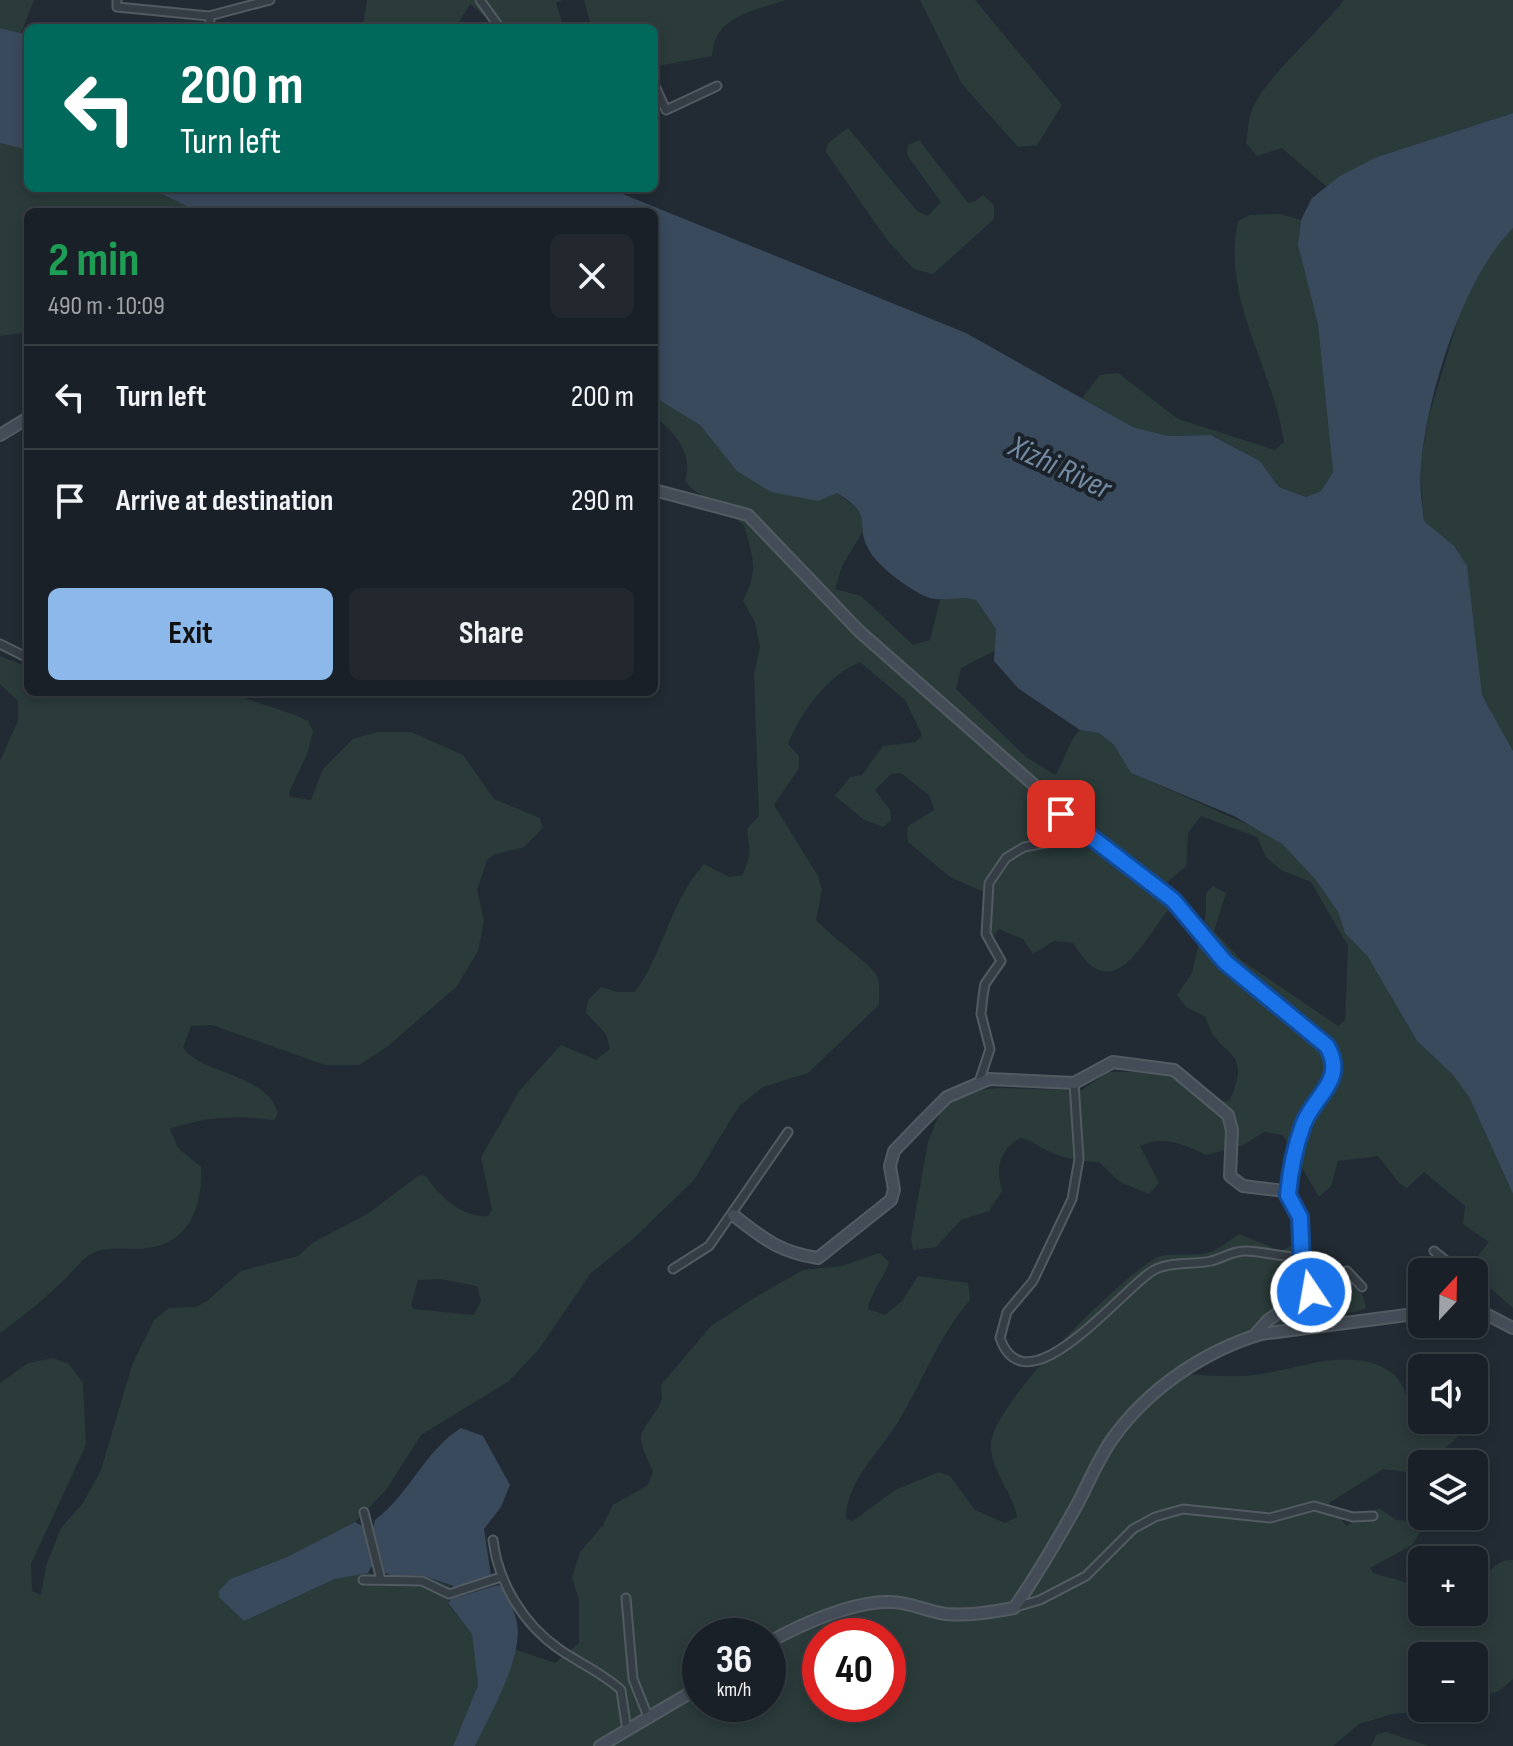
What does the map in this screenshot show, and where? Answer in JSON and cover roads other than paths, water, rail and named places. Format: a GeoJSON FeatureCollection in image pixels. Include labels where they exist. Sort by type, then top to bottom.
{"type":"FeatureCollection","features":[{"type":"Feature","properties":{"kind":"street"},"geometry":{"type":"LineString","coordinates":[[117,0],[117,7],[209,16],[270,0]]}},
{"type":"Feature","properties":{"kind":"street"},"geometry":{"type":"LineString","coordinates":[[480,0],[497,24]]}},
{"type":"Feature","properties":{"kind":"street"},"geometry":{"type":"LineString","coordinates":[[209,16],[210,24]]}},
{"type":"Feature","properties":{"kind":"street"},"geometry":{"type":"LineString","coordinates":[[658,93],[666,110],[717,86]]}},
{"type":"Feature","properties":{"kind":"street"},"geometry":{"type":"LineString","coordinates":[[0,435],[24,420]]}},
{"type":"Feature","properties":{"kind":"street"},"geometry":{"type":"LineString","coordinates":[[658,491],[748,515],[859,631],[1042,792],[1085,836],[1173,900],[1225,962],[1327,1046],[1333,1063],[1332,1081],[1304,1123],[1288,1195]]}},
{"type":"Feature","properties":{"kind":"street"},"geometry":{"type":"LineString","coordinates":[[0,644],[24,656]]}},
{"type":"Feature","properties":{"kind":"street"},"geometry":{"type":"LineString","coordinates":[[979,1082],[990,1049],[981,1014],[985,984],[1001,961],[986,934],[989,883],[1006,858],[1024,847],[1085,836]]}},
{"type":"Feature","properties":{"kind":"street"},"geometry":{"type":"LineString","coordinates":[[733,1215],[788,1254],[818,1258],[891,1200],[894,1190],[890,1166],[894,1151],[947,1097],[989,1079],[1074,1083],[1113,1062],[1174,1070],[1228,1115],[1232,1130],[1230,1176],[1243,1186],[1277,1189],[1288,1195],[1300,1217],[1302,1258],[1311,1292]]}},
{"type":"Feature","properties":{"kind":"street"},"geometry":{"type":"LineString","coordinates":[[1074,1083],[1079,1159],[1072,1199],[1033,1281],[1003,1321],[1000,1338],[1012,1355],[1029,1361],[1056,1352],[1094,1325],[1157,1268],[1211,1261],[1246,1251],[1302,1258]]}},
{"type":"Feature","properties":{"kind":"street"},"geometry":{"type":"LineString","coordinates":[[673,1269],[709,1246],[788,1132]]}},
{"type":"Feature","properties":{"kind":"street"},"geometry":{"type":"LineString","coordinates":[[1434,1251],[1443,1258]]}},
{"type":"Feature","properties":{"kind":"street"},"geometry":{"type":"LineString","coordinates":[[1254,1336],[1268,1320],[1347,1271],[1362,1287]]}},
{"type":"Feature","properties":{"kind":"street"},"geometry":{"type":"LineString","coordinates":[[1014,1608],[1046,1563],[1112,1439],[1133,1414],[1182,1371],[1254,1336],[1408,1315]]}},
{"type":"Feature","properties":{"kind":"street"},"geometry":{"type":"LineString","coordinates":[[1488,1315],[1513,1328]]}},
{"type":"Feature","properties":{"kind":"street"},"geometry":{"type":"LineString","coordinates":[[786,1633],[867,1604],[892,1602],[947,1614],[984,1614],[1040,1600],[1086,1576],[1133,1529],[1155,1517],[1183,1509],[1270,1518],[1314,1506],[1353,1517],[1373,1516]]}},
{"type":"Feature","properties":{"kind":"street"},"geometry":{"type":"LineString","coordinates":[[364,1512],[381,1580]]}},
{"type":"Feature","properties":{"kind":"street"},"geometry":{"type":"LineString","coordinates":[[493,1540],[501,1577],[529,1622],[546,1639],[621,1690],[627,1731]]}},
{"type":"Feature","properties":{"kind":"street"},"geometry":{"type":"LineString","coordinates":[[363,1580],[422,1581],[449,1594],[501,1577]]}},
{"type":"Feature","properties":{"kind":"street"},"geometry":{"type":"LineString","coordinates":[[626,1598],[633,1679],[649,1719]]}},
{"type":"Feature","properties":{"kind":"street"},"geometry":{"type":"LineString","coordinates":[[600,1746],[682,1698]]}},
{"type":"Feature","properties":{"kind":"water"},"geometry":{"type":"Polygon","coordinates":[[[0,28],[24,34],[24,149],[0,143],[0,28]]]}},
{"type":"Feature","properties":{"kind":"water","name":"Xizhi River"},"geometry":{"type":"Polygon","coordinates":[[[1513,113],[1513,228],[1478,276],[1450,339],[1431,405],[1420,479],[1424,521],[1454,546],[1467,566],[1482,695],[1513,751],[1513,1194],[1469,1097],[1453,1075],[1417,1041],[1368,957],[1345,933],[1338,912],[1315,879],[1282,844],[1234,816],[1131,773],[1114,745],[1099,733],[1080,730],[1019,689],[994,661],[996,629],[976,600],[933,599],[912,589],[873,556],[865,540],[860,514],[849,501],[837,493],[818,501],[771,492],[737,471],[700,425],[658,399],[658,208],[966,333],[1133,427],[1168,436],[1211,435],[1260,461],[1279,487],[1306,497],[1321,491],[1333,472],[1318,325],[1298,245],[1301,220],[1312,198],[1340,176],[1377,157],[1513,113]]]}},
{"type":"Feature","properties":{"kind":"water"},"geometry":{"type":"Polygon","coordinates":[[[157,192],[618,192],[657,208],[191,208],[157,192]]]}},
{"type":"Feature","properties":{"kind":"water"},"geometry":{"type":"Polygon","coordinates":[[[461,1428],[483,1436],[510,1485],[501,1507],[484,1529],[491,1576],[456,1587],[421,1575],[394,1576],[385,1573],[373,1528],[375,1520],[398,1498],[437,1448],[461,1428]]]}},
{"type":"Feature","properties":{"kind":"water"},"geometry":{"type":"Polygon","coordinates":[[[355,1522],[362,1526],[372,1566],[368,1573],[335,1579],[244,1621],[219,1597],[219,1591],[230,1579],[287,1557],[355,1522]]]}},
{"type":"Feature","properties":{"kind":"water"},"geometry":{"type":"Polygon","coordinates":[[[498,1585],[503,1588],[517,1623],[515,1653],[504,1686],[475,1746],[453,1746],[478,1685],[472,1634],[448,1603],[451,1599],[498,1585]]]}}]}
